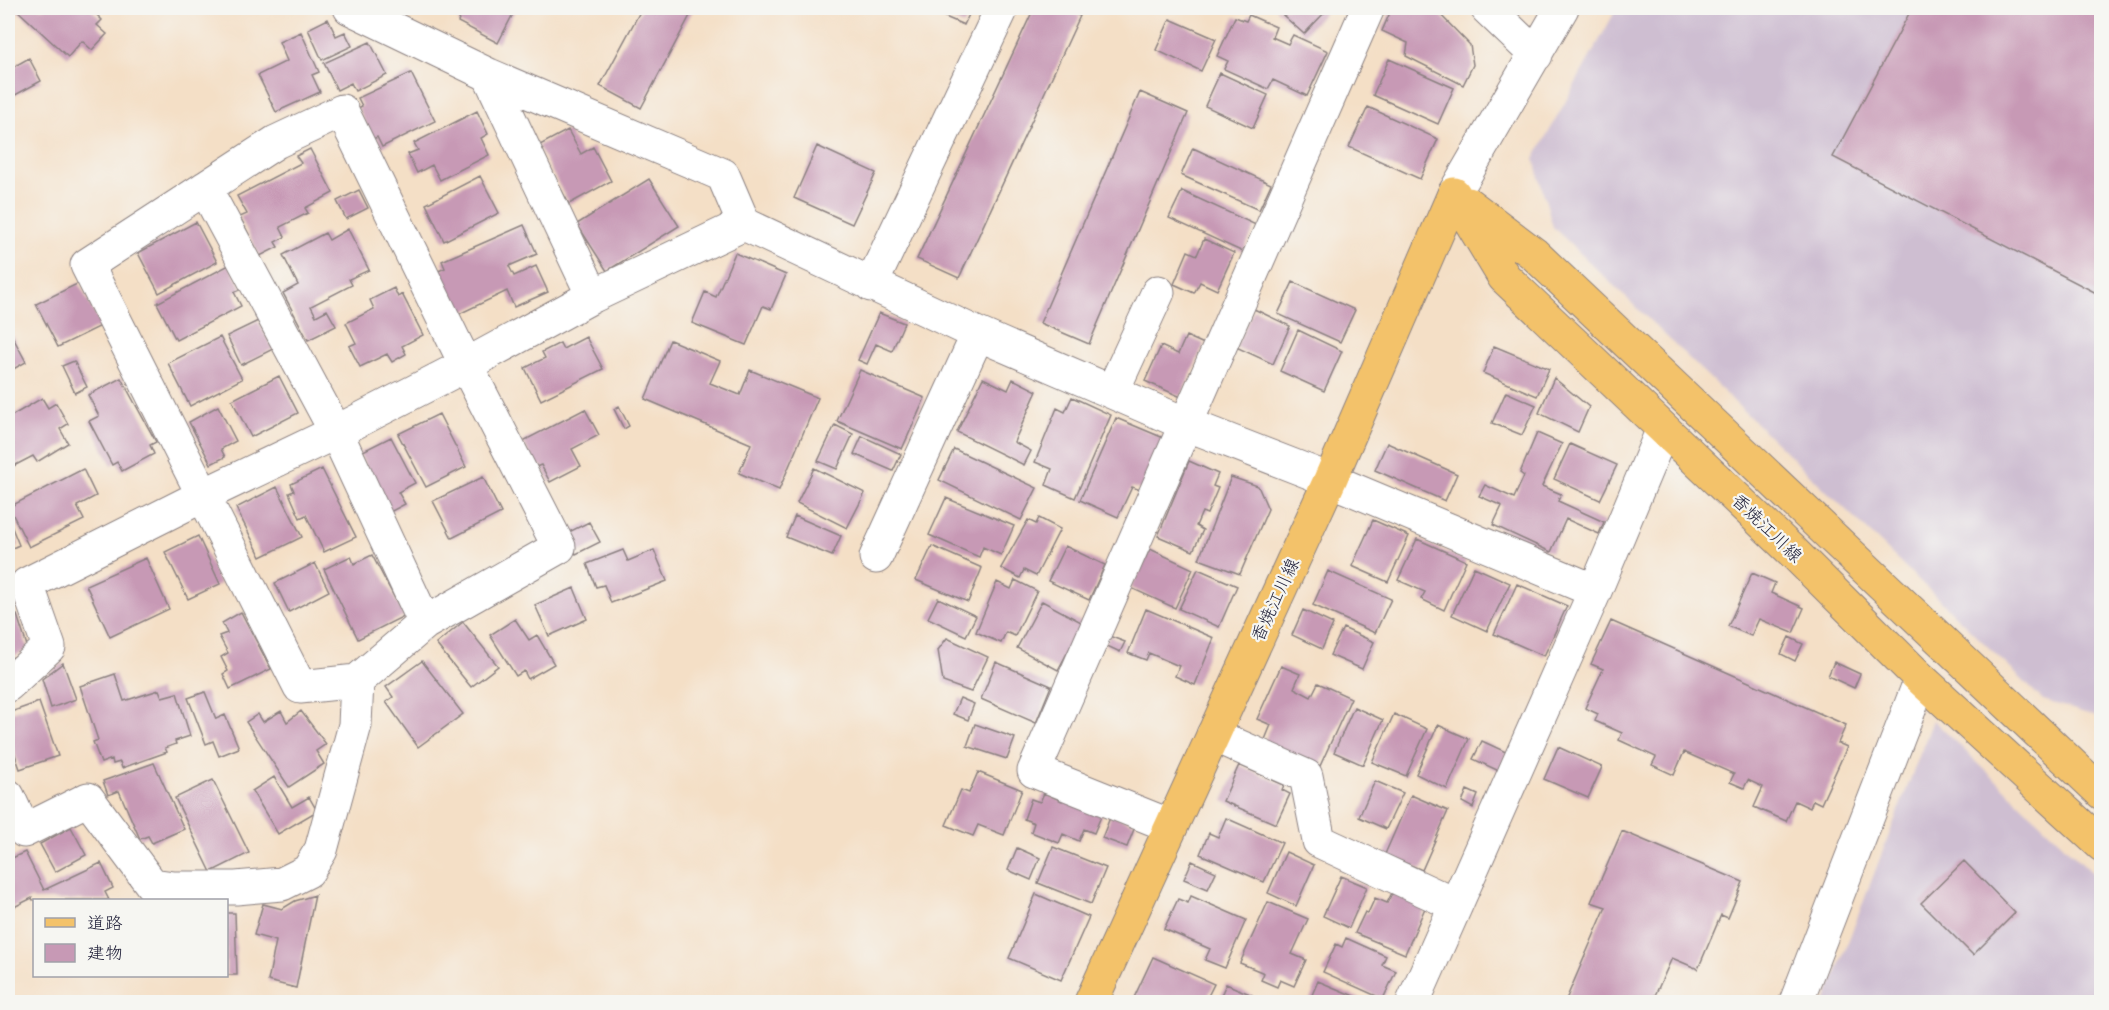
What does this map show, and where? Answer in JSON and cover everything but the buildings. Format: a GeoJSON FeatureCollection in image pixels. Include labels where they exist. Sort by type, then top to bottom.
{"type":"FeatureCollection","features":[{"type":"Feature","properties":{"kind":"main road","name":"香焼江川線"},"geometry":{"type":"LineString","coordinates":[[1454,194],[1504,278],[1793,552],[1920,679],[2102,845]]}},
{"type":"Feature","properties":{"kind":"main road","name":"香焼江川線"},"geometry":{"type":"LineString","coordinates":[[1091,1002],[1330,480],[1454,194]]}},
{"type":"Feature","properties":{"kind":"main road"},"geometry":{"type":"LineString","coordinates":[[1454,194],[1534,254],[2101,792]]}},
{"type":"Feature","properties":{"kind":"street"},"geometry":{"type":"LineString","coordinates":[[350,8],[489,75],[723,176],[744,224],[871,285],[1186,424],[1330,480],[1595,591]]}},
{"type":"Feature","properties":{"kind":"street"},"geometry":{"type":"LineString","coordinates":[[871,285],[1002,8]]}},
{"type":"Feature","properties":{"kind":"street"},"geometry":{"type":"LineString","coordinates":[[1171,826],[1034,771],[1368,8]]}},
{"type":"Feature","properties":{"kind":"street"},"geometry":{"type":"LineString","coordinates":[[1487,8],[1536,55]]}},
{"type":"Feature","properties":{"kind":"street"},"geometry":{"type":"LineString","coordinates":[[1454,194],[1562,8]]}},
{"type":"Feature","properties":{"kind":"street"},"geometry":{"type":"LineString","coordinates":[[489,75],[593,296]]}},
{"type":"Feature","properties":{"kind":"street"},"geometry":{"type":"LineString","coordinates":[[342,111],[466,365],[559,547],[425,622],[357,681],[300,687],[87,265],[276,142],[342,111]]}},
{"type":"Feature","properties":{"kind":"street"},"geometry":{"type":"LineString","coordinates":[[205,188],[336,432],[425,622]]}},
{"type":"Feature","properties":{"kind":"street"},"geometry":{"type":"LineString","coordinates":[[8,685],[49,647],[17,589],[336,432],[593,296],[744,224]]}},
{"type":"Feature","properties":{"kind":"street"},"geometry":{"type":"LineString","coordinates":[[1112,392],[1158,292]]}},
{"type":"Feature","properties":{"kind":"street"},"geometry":{"type":"LineString","coordinates":[[876,557],[978,334]]}},
{"type":"Feature","properties":{"kind":"street"},"geometry":{"type":"LineString","coordinates":[[1413,1002],[1595,591],[1663,429]]}},
{"type":"Feature","properties":{"kind":"street"},"geometry":{"type":"LineString","coordinates":[[1796,1002],[1920,679]]}},
{"type":"Feature","properties":{"kind":"street"},"geometry":{"type":"LineString","coordinates":[[8,796],[16,835],[88,799],[152,885],[174,888],[225,888],[282,884],[308,871],[321,850],[355,725],[357,681]]}},
{"type":"Feature","properties":{"kind":"street"},"geometry":{"type":"LineString","coordinates":[[1213,735],[1306,776],[1319,841],[1456,905]]}},
{"type":"Feature","properties":{"kind":"street"},"geometry":{"type":"LineString","coordinates":[[2074,820],[2101,792]]}},
{"type":"Feature","properties":{"kind":"shaded area"},"geometry":{"type":"Polygon","coordinates":[[[1617,8],[2101,8],[2101,718],[2043,700],[1553,227],[1534,159],[1617,8]]]}},
{"type":"Feature","properties":{"kind":"shaded area"},"geometry":{"type":"Polygon","coordinates":[[[1933,720],[2101,881],[2101,1002],[1825,1002],[1933,720]]]}}]}
